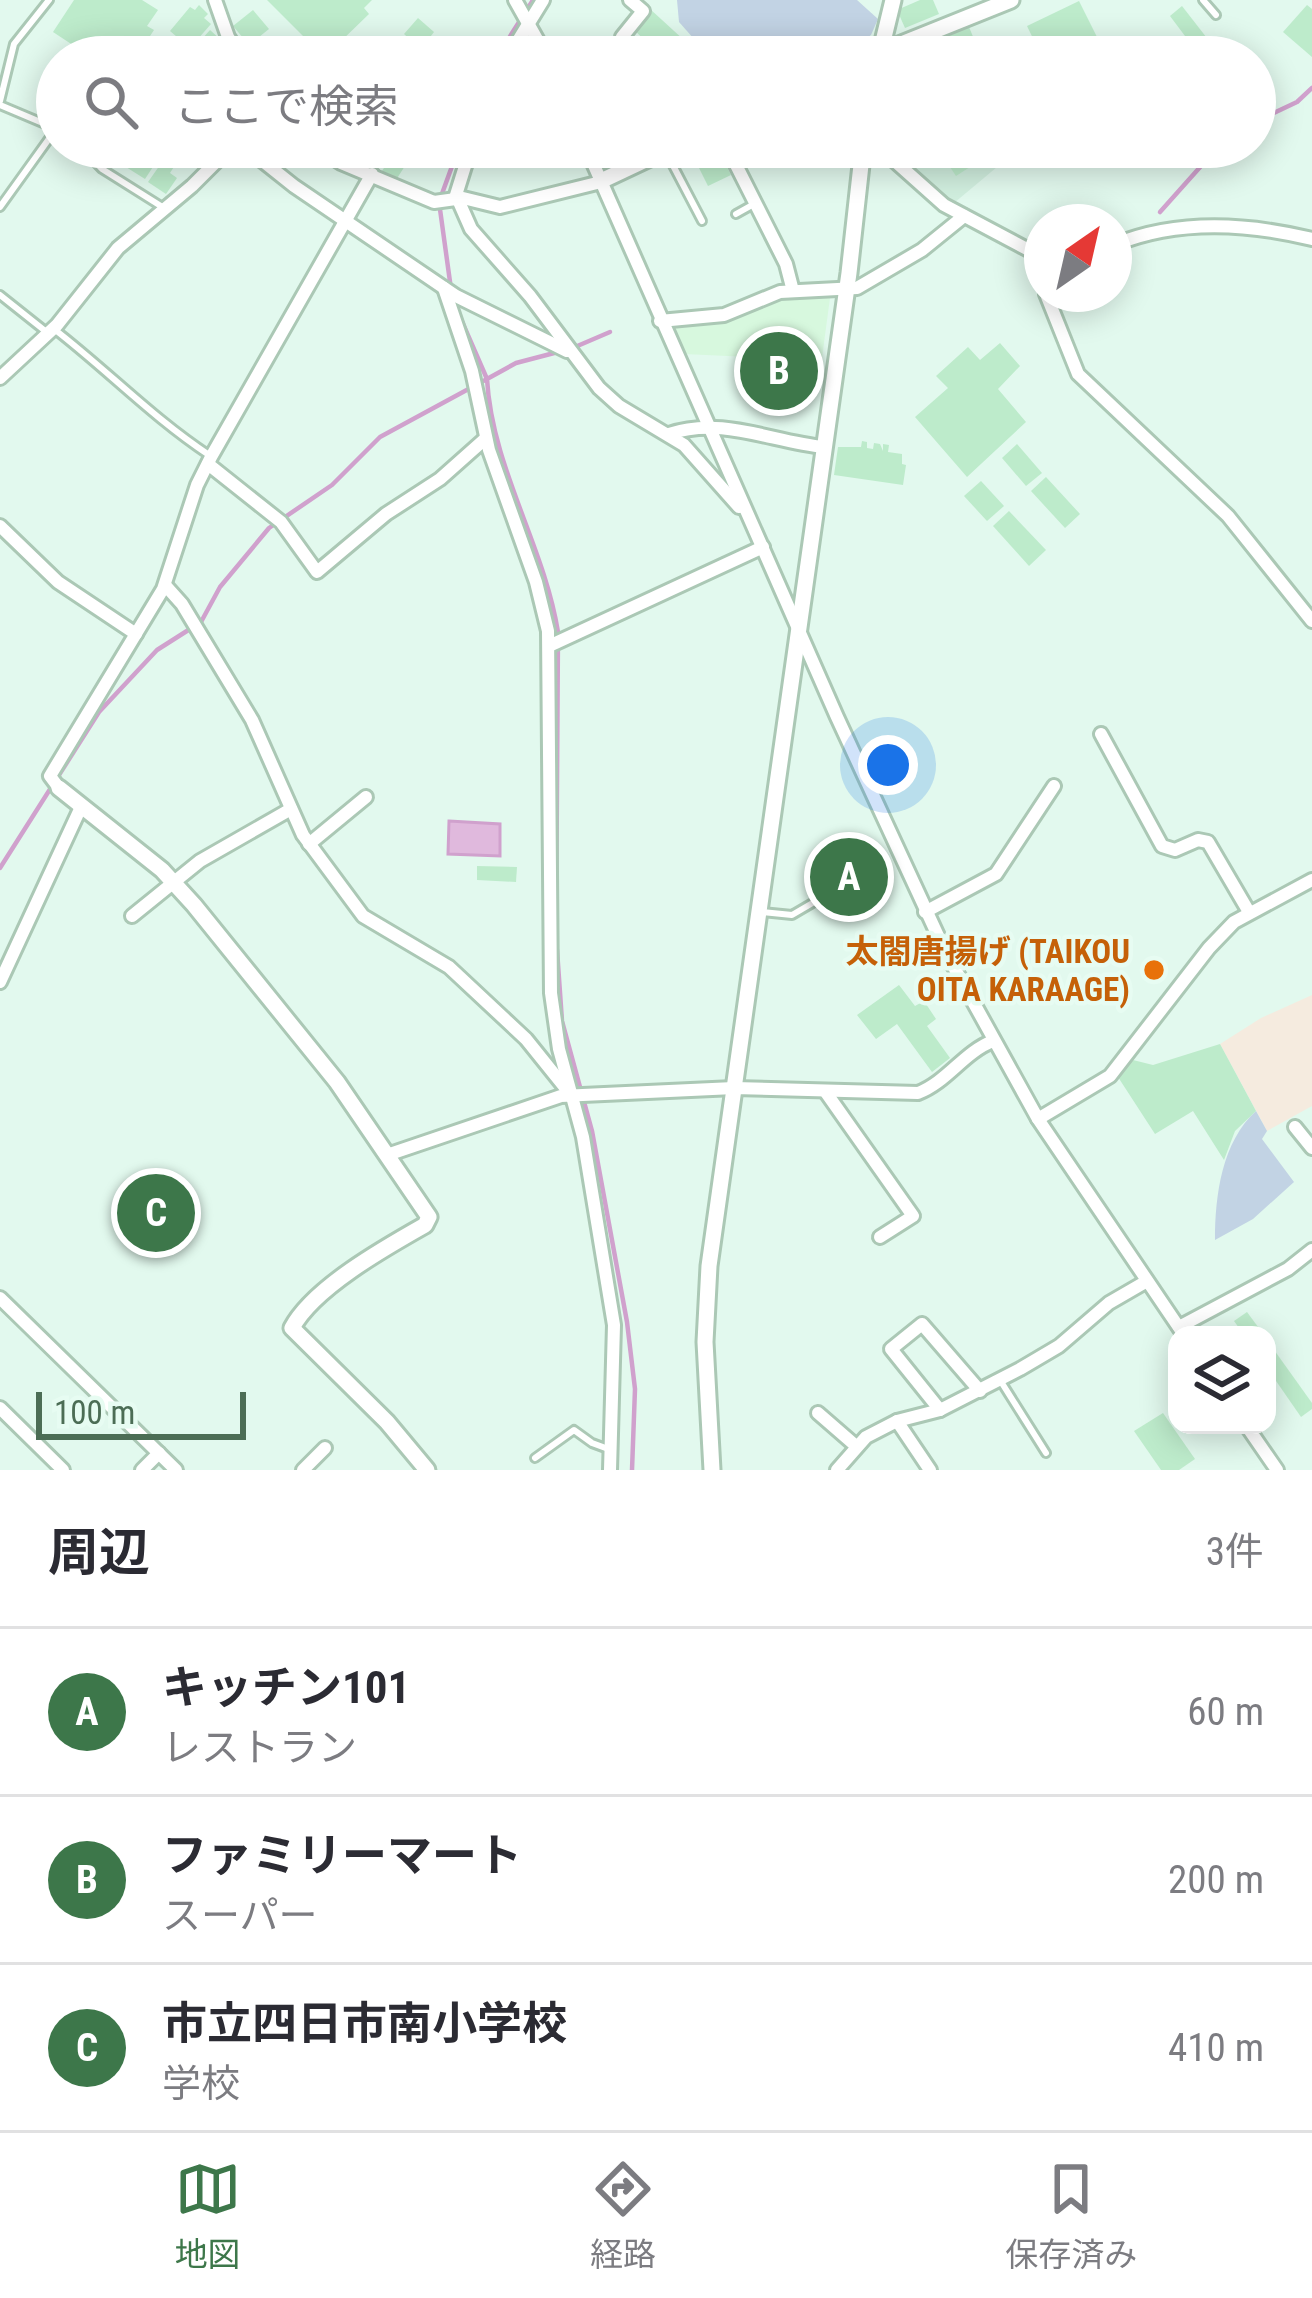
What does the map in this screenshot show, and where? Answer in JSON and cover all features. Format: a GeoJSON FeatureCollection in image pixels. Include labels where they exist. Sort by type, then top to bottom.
{"type":"FeatureCollection","features":[{"type":"Feature","properties":{"kind":"street"},"geometry":{"type":"LineString","coordinates":[[214,0],[228,36]]}},
{"type":"Feature","properties":{"kind":"street"},"geometry":{"type":"LineString","coordinates":[[522,11],[543,0]]}},
{"type":"Feature","properties":{"kind":"street"},"geometry":{"type":"LineString","coordinates":[[623,36],[643,11],[630,0]]}},
{"type":"Feature","properties":{"kind":"street"},"geometry":{"type":"LineString","coordinates":[[882,36],[893,0]]}},
{"type":"Feature","properties":{"kind":"street"},"geometry":{"type":"LineString","coordinates":[[931,36],[1011,0]]}},
{"type":"Feature","properties":{"kind":"street"},"geometry":{"type":"LineString","coordinates":[[0,377],[51,331],[108,258],[209,168]]}},
{"type":"Feature","properties":{"kind":"street"},"geometry":{"type":"LineString","coordinates":[[274,168],[443,288],[572,353]]}},
{"type":"Feature","properties":{"kind":"street"},"geometry":{"type":"LineString","coordinates":[[354,168],[429,202],[456,200],[503,207],[601,181],[629,168]]}},
{"type":"Feature","properties":{"kind":"street"},"geometry":{"type":"LineString","coordinates":[[465,168],[456,200],[471,229],[612,400],[669,434],[703,463],[754,526]]}},
{"type":"Feature","properties":{"kind":"street"},"geometry":{"type":"LineString","coordinates":[[595,168],[925,912],[1038,1119],[1178,1326]]}},
{"type":"Feature","properties":{"kind":"street"},"geometry":{"type":"LineString","coordinates":[[737,168],[786,264],[793,291]]}},
{"type":"Feature","properties":{"kind":"street"},"geometry":{"type":"LineString","coordinates":[[712,1470],[705,1311],[861,168]]}},
{"type":"Feature","properties":{"kind":"street"},"geometry":{"type":"LineString","coordinates":[[901,168],[932,198],[1024,249]]}},
{"type":"Feature","properties":{"kind":"street"},"geometry":{"type":"LineString","coordinates":[[372,175],[209,460],[165,585],[50,776],[81,808],[172,880],[338,1082],[429,1216],[428,1222],[356,1267],[292,1328],[387,1422],[427,1470]]}},
{"type":"Feature","properties":{"kind":"street"},"geometry":{"type":"LineString","coordinates":[[660,321],[673,316],[720,316],[772,294],[847,290],[922,250],[964,216]]}},
{"type":"Feature","properties":{"kind":"street"},"geometry":{"type":"LineString","coordinates":[[1132,238],[1188,226],[1267,230],[1312,238]]}},
{"type":"Feature","properties":{"kind":"street"},"geometry":{"type":"LineString","coordinates":[[443,288],[468,356],[485,440],[539,592],[549,646],[551,993],[559,1049],[577,1095],[614,1325],[610,1470]]}},
{"type":"Feature","properties":{"kind":"street"},"geometry":{"type":"LineString","coordinates":[[1053,312],[1078,374],[1228,516],[1312,620]]}},
{"type":"Feature","properties":{"kind":"street"},"geometry":{"type":"LineString","coordinates":[[669,434],[709,427],[824,447]]}},
{"type":"Feature","properties":{"kind":"street"},"geometry":{"type":"LineString","coordinates":[[209,460],[281,522],[317,572],[485,440]]}},
{"type":"Feature","properties":{"kind":"street"},"geometry":{"type":"LineString","coordinates":[[0,526],[58,582],[136,634]]}},
{"type":"Feature","properties":{"kind":"street"},"geometry":{"type":"LineString","coordinates":[[549,646],[763,547]]}},
{"type":"Feature","properties":{"kind":"street"},"geometry":{"type":"LineString","coordinates":[[165,585],[182,604],[252,720],[309,844],[368,921],[449,968],[577,1095]]}},
{"type":"Feature","properties":{"kind":"street"},"geometry":{"type":"LineString","coordinates":[[1101,734],[1162,846],[1175,850],[1198,840],[1211,844],[1249,912]]}},
{"type":"Feature","properties":{"kind":"street"},"geometry":{"type":"LineString","coordinates":[[925,912],[996,874],[1054,786]]}},
{"type":"Feature","properties":{"kind":"street"},"geometry":{"type":"LineString","coordinates":[[309,844],[366,797]]}},
{"type":"Feature","properties":{"kind":"street"},"geometry":{"type":"LineString","coordinates":[[0,982],[81,808]]}},
{"type":"Feature","properties":{"kind":"street"},"geometry":{"type":"LineString","coordinates":[[132,916],[172,880],[292,809]]}},
{"type":"Feature","properties":{"kind":"street"},"geometry":{"type":"LineString","coordinates":[[1038,1119],[1110,1076],[1209,948],[1249,912],[1312,880]]}},
{"type":"Feature","properties":{"kind":"street"},"geometry":{"type":"LineString","coordinates":[[387,1155],[542,1101],[577,1095],[734,1088],[918,1093],[993,1041]]}},
{"type":"Feature","properties":{"kind":"street"},"geometry":{"type":"LineString","coordinates":[[825,1091],[913,1216],[880,1237]]}},
{"type":"Feature","properties":{"kind":"street"},"geometry":{"type":"LineString","coordinates":[[1295,1127],[1312,1148]]}},
{"type":"Feature","properties":{"kind":"street"},"geometry":{"type":"LineString","coordinates":[[1190,1326],[1307,1254],[1312,1274]]}},
{"type":"Feature","properties":{"kind":"street"},"geometry":{"type":"LineString","coordinates":[[836,1470],[856,1446],[897,1421],[940,1410],[1000,1380],[1059,1346],[1109,1303],[1147,1281]]}},
{"type":"Feature","properties":{"kind":"street"},"geometry":{"type":"LineString","coordinates":[[0,1298],[176,1470]]}},
{"type":"Feature","properties":{"kind":"street"},"geometry":{"type":"LineString","coordinates":[[940,1410],[892,1349],[922,1324],[980,1391]]}},
{"type":"Feature","properties":{"kind":"street"},"geometry":{"type":"LineString","coordinates":[[0,1408],[63,1470]]}},
{"type":"Feature","properties":{"kind":"street"},"geometry":{"type":"LineString","coordinates":[[818,1413],[856,1446]]}},
{"type":"Feature","properties":{"kind":"street"},"geometry":{"type":"LineString","coordinates":[[897,1421],[930,1470]]}},
{"type":"Feature","properties":{"kind":"street"},"geometry":{"type":"LineString","coordinates":[[1252,1434],[1277,1470]]}},
{"type":"Feature","properties":{"kind":"street"},"geometry":{"type":"LineString","coordinates":[[303,1470],[325,1448]]}},
{"type":"Feature","properties":{"kind":"street"},"geometry":{"type":"LineString","coordinates":[[142,1470],[159,1453]]}},
{"type":"Feature","properties":{"kind":"lane"},"geometry":{"type":"LineString","coordinates":[[36,120],[0,103],[14,44],[50,0]]}},
{"type":"Feature","properties":{"kind":"lane"},"geometry":{"type":"LineString","coordinates":[[1203,0],[1216,15]]}},
{"type":"Feature","properties":{"kind":"lane"},"geometry":{"type":"LineString","coordinates":[[0,207],[36,157]]}},
{"type":"Feature","properties":{"kind":"lane"},"geometry":{"type":"LineString","coordinates":[[101,168],[165,209]]}},
{"type":"Feature","properties":{"kind":"lane"},"geometry":{"type":"LineString","coordinates":[[678,168],[702,221]]}},
{"type":"Feature","properties":{"kind":"lane"},"geometry":{"type":"LineString","coordinates":[[736,214],[755,204]]}},
{"type":"Feature","properties":{"kind":"lane"},"geometry":{"type":"LineString","coordinates":[[0,295],[107,370],[209,460]]}},
{"type":"Feature","properties":{"kind":"lane"},"geometry":{"type":"LineString","coordinates":[[759,911],[792,915],[833,891]]}},
{"type":"Feature","properties":{"kind":"lane"},"geometry":{"type":"LineString","coordinates":[[1000,1380],[1046,1453]]}},
{"type":"Feature","properties":{"kind":"lane"},"geometry":{"type":"LineString","coordinates":[[535,1458],[574,1430],[610,1450]]}},
{"type":"Feature","properties":{"kind":"shaded area"},"geometry":{"type":"Polygon","coordinates":[[[677,0],[857,0],[878,19],[870,36],[691,36],[679,22],[677,0]]]}},
{"type":"Feature","properties":{"kind":"shaded area"},"geometry":{"type":"Polygon","coordinates":[[[909,168],[996,168],[954,203],[909,168]]]}},
{"type":"Feature","properties":{"kind":"shaded area"},"geometry":{"type":"Polygon","coordinates":[[[830,298],[817,395],[769,388],[758,379],[749,357],[684,354],[669,321],[781,299],[830,298]]]}},
{"type":"Feature","properties":{"kind":"shaded area"},"geometry":{"type":"Polygon","coordinates":[[[449,821],[500,824],[500,856],[448,854],[449,821]]]}},
{"type":"Feature","properties":{"kind":"shaded area"},"geometry":{"type":"Polygon","coordinates":[[[1312,995],[1312,1106],[1267,1131],[1220,1044],[1261,1018],[1312,995]]]}},
{"type":"Feature","properties":{"kind":"shaded area"},"geometry":{"type":"Polygon","coordinates":[[[1256,1111],[1267,1131],[1262,1139],[1294,1182],[1253,1219],[1215,1240],[1228,1154],[1256,1111]]]}},
{"type":"Feature","properties":{"kind":"building"},"geometry":{"type":"Polygon","coordinates":[[[74,0],[142,0],[158,10],[147,26],[154,30],[150,36],[59,36],[53,32],[74,0]]]}},
{"type":"Feature","properties":{"kind":"building"},"geometry":{"type":"Polygon","coordinates":[[[267,0],[372,0],[364,8],[369,14],[346,36],[303,36],[267,0]]]}},
{"type":"Feature","properties":{"kind":"building"},"geometry":{"type":"Polygon","coordinates":[[[933,0],[939,14],[905,28],[897,10],[933,0]]]}},
{"type":"Feature","properties":{"kind":"building"},"geometry":{"type":"Polygon","coordinates":[[[1079,1],[1096,36],[1032,36],[1027,26],[1079,1]]]}},
{"type":"Feature","properties":{"kind":"building"},"geometry":{"type":"Polygon","coordinates":[[[199,5],[211,24],[200,36],[176,36],[170,31],[190,7],[195,10],[199,5]]]}},
{"type":"Feature","properties":{"kind":"building"},"geometry":{"type":"Polygon","coordinates":[[[1307,5],[1312,9],[1312,57],[1283,32],[1307,5]]]}},
{"type":"Feature","properties":{"kind":"building"},"geometry":{"type":"Polygon","coordinates":[[[1182,6],[1205,36],[1185,36],[1170,16],[1182,6]]]}},
{"type":"Feature","properties":{"kind":"building"},"geometry":{"type":"Polygon","coordinates":[[[650,9],[680,36],[640,36],[633,29],[650,9]]]}},
{"type":"Feature","properties":{"kind":"building"},"geometry":{"type":"Polygon","coordinates":[[[253,10],[269,29],[260,36],[241,36],[233,26],[253,10]]]}},
{"type":"Feature","properties":{"kind":"building"},"geometry":{"type":"Polygon","coordinates":[[[418,18],[434,32],[431,36],[404,34],[418,18]]]}},
{"type":"Feature","properties":{"kind":"building"},"geometry":{"type":"Polygon","coordinates":[[[969,27],[973,36],[948,36],[969,27]]]}},
{"type":"Feature","properties":{"kind":"building"},"geometry":{"type":"Polygon","coordinates":[[[128,168],[152,168],[145,179],[128,168]]]}},
{"type":"Feature","properties":{"kind":"building"},"geometry":{"type":"Polygon","coordinates":[[[158,168],[173,168],[170,173],[177,178],[166,194],[148,182],[158,168]]]}},
{"type":"Feature","properties":{"kind":"building"},"geometry":{"type":"Polygon","coordinates":[[[384,168],[404,168],[396,180],[384,168]]]}},
{"type":"Feature","properties":{"kind":"building"},"geometry":{"type":"Polygon","coordinates":[[[699,168],[728,168],[731,175],[708,186],[699,168]]]}},
{"type":"Feature","properties":{"kind":"building"},"geometry":{"type":"Polygon","coordinates":[[[1000,343],[1020,366],[998,389],[1026,422],[967,477],[915,417],[948,388],[936,376],[968,347],[980,360],[1000,343]]]}},
{"type":"Feature","properties":{"kind":"building"},"geometry":{"type":"Polygon","coordinates":[[[763,359],[799,364],[796,384],[760,378],[763,359]]]}},
{"type":"Feature","properties":{"kind":"building"},"geometry":{"type":"Polygon","coordinates":[[[862,441],[867,448],[880,444],[883,451],[883,444],[889,445],[888,452],[902,454],[906,465],[903,485],[834,475],[838,447],[861,447],[862,441]]]}},
{"type":"Feature","properties":{"kind":"building"},"geometry":{"type":"Polygon","coordinates":[[[1017,444],[1042,473],[1026,486],[1002,458],[1017,444]]]}},
{"type":"Feature","properties":{"kind":"building"},"geometry":{"type":"Polygon","coordinates":[[[1046,477],[1080,514],[1065,528],[1031,491],[1046,477]]]}},
{"type":"Feature","properties":{"kind":"building"},"geometry":{"type":"Polygon","coordinates":[[[981,481],[1004,506],[987,521],[964,496],[981,481]]]}},
{"type":"Feature","properties":{"kind":"building"},"geometry":{"type":"Polygon","coordinates":[[[1009,511],[1046,550],[1029,566],[993,526],[1009,511]]]}},
{"type":"Feature","properties":{"kind":"building"},"geometry":{"type":"Polygon","coordinates":[[[477,866],[517,867],[516,882],[477,880],[477,866]]]}},
{"type":"Feature","properties":{"kind":"building"},"geometry":{"type":"Polygon","coordinates":[[[899,985],[915,1006],[924,1001],[936,1019],[927,1026],[950,1058],[932,1072],[897,1024],[876,1039],[857,1015],[899,985]]]}},
{"type":"Feature","properties":{"kind":"building"},"geometry":{"type":"Polygon","coordinates":[[[1220,1044],[1256,1111],[1235,1131],[1224,1160],[1193,1111],[1155,1134],[1118,1077],[1133,1060],[1153,1065],[1220,1044]]]}},
{"type":"Feature","properties":{"kind":"building"},"geometry":{"type":"Polygon","coordinates":[[[1247,1312],[1257,1326],[1238,1326],[1234,1321],[1247,1312]]]}},
{"type":"Feature","properties":{"kind":"building"},"geometry":{"type":"Polygon","coordinates":[[[1276,1353],[1312,1403],[1312,1409],[1301,1417],[1276,1381],[1276,1353]]]}},
{"type":"Feature","properties":{"kind":"building"},"geometry":{"type":"Polygon","coordinates":[[[1163,1413],[1168,1434],[1178,1434],[1195,1459],[1179,1470],[1161,1470],[1134,1431],[1163,1413]]]}},
{"type":"Feature","properties":{"kind":"waterway"},"geometry":{"type":"LineString","coordinates":[[510,36],[533,0]]}},
{"type":"Feature","properties":{"kind":"waterway"},"geometry":{"type":"LineString","coordinates":[[1276,112],[1312,88]]}},
{"type":"Feature","properties":{"kind":"waterway"},"geometry":{"type":"LineString","coordinates":[[451,168],[439,202],[451,289]]}},
{"type":"Feature","properties":{"kind":"waterway"},"geometry":{"type":"LineString","coordinates":[[1160,212],[1199,168]]}},
{"type":"Feature","properties":{"kind":"waterway"},"geometry":{"type":"LineString","coordinates":[[0,868],[99,712],[157,650],[201,622],[220,587],[269,528],[332,485],[380,437],[487,379],[460,317]]}},
{"type":"Feature","properties":{"kind":"waterway"},"geometry":{"type":"LineString","coordinates":[[575,347],[610,332]]}},
{"type":"Feature","properties":{"kind":"waterway"},"geometry":{"type":"LineString","coordinates":[[556,933],[558,632],[542,568],[498,444],[487,379],[516,363],[558,352]]}},
{"type":"Feature","properties":{"kind":"waterway"},"geometry":{"type":"LineString","coordinates":[[557,950],[562,1021],[592,1131],[627,1322],[635,1389],[632,1470]]}},
{"type":"Feature","properties":{"kind":"place","name":"ファミリーマート"},"geometry":{"type":"Point","coordinates":[779,371]}},
{"type":"Feature","properties":{"kind":"place","name":"キッチン101"},"geometry":{"type":"Point","coordinates":[849,877]}},
{"type":"Feature","properties":{"kind":"place","name":"太閤唐揚げ (TAIKOU OITA KARAAGE)"},"geometry":{"type":"Point","coordinates":[1154,970]}},
{"type":"Feature","properties":{"kind":"place","name":"市立四日市南小学校"},"geometry":{"type":"Point","coordinates":[156,1213]}}]}
